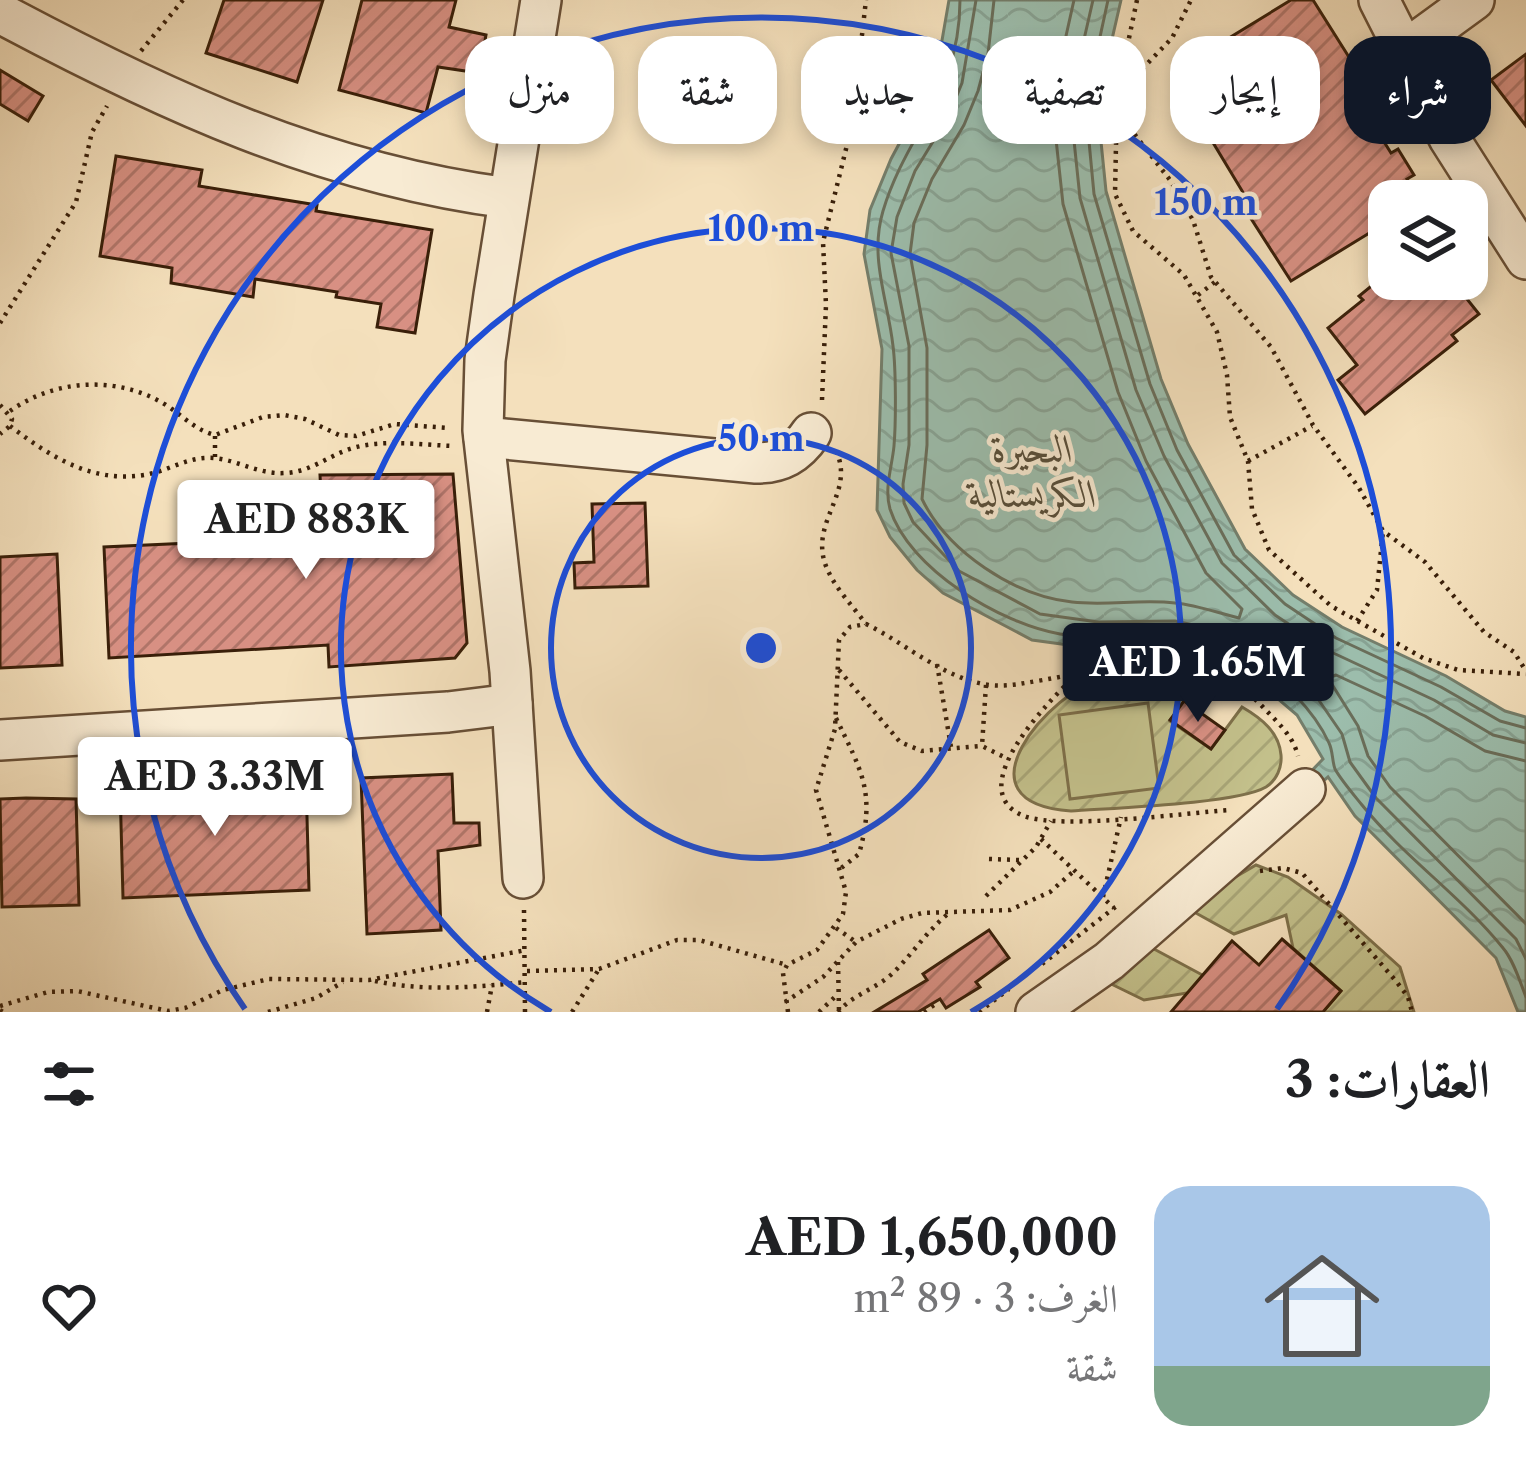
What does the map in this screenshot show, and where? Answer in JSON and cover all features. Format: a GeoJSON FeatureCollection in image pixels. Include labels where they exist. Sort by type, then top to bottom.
{"type":"FeatureCollection","features":[{"type":"Feature","properties":{"kind":"street"},"geometry":{"type":"LineString","coordinates":[[523,878],[512,704],[484,438],[485,360],[541,0]]}},
{"type":"Feature","properties":{"kind":"street"},"geometry":{"type":"LineString","coordinates":[[1379,0],[1397,36]]}},
{"type":"Feature","properties":{"kind":"street"},"geometry":{"type":"LineString","coordinates":[[1424,36],[1474,0]]}},
{"type":"Feature","properties":{"kind":"street"},"geometry":{"type":"LineString","coordinates":[[0,13],[124,79],[272,141],[446,190],[508,198]]}},
{"type":"Feature","properties":{"kind":"street"},"geometry":{"type":"LineString","coordinates":[[1453,144],[1526,259]]}},
{"type":"Feature","properties":{"kind":"street"},"geometry":{"type":"LineString","coordinates":[[484,438],[756,464],[794,453],[822,429]]}},
{"type":"Feature","properties":{"kind":"street"},"geometry":{"type":"LineString","coordinates":[[0,740],[512,704]]}},
{"type":"Feature","properties":{"kind":"street"},"geometry":{"type":"LineString","coordinates":[[1026,990],[1108,961],[1228,838],[1301,780]]}},
{"type":"Feature","properties":{"kind":"path"},"geometry":{"type":"LineString","coordinates":[[0,323],[76,202],[92,132],[150,38],[183,0]]}},
{"type":"Feature","properties":{"kind":"path"},"geometry":{"type":"LineString","coordinates":[[866,0],[849,81],[847,145],[823,242],[822,429],[843,479],[824,521],[823,557],[833,581],[866,624],[960,677],[986,685],[1012,686],[1146,662],[1185,666],[1222,678],[1256,700],[1294,740],[1301,780]]}},
{"type":"Feature","properties":{"kind":"path"},"geometry":{"type":"LineString","coordinates":[[1129,36],[1137,0]]}},
{"type":"Feature","properties":{"kind":"path"},"geometry":{"type":"LineString","coordinates":[[1146,65],[1172,38],[1191,0]]}},
{"type":"Feature","properties":{"kind":"path"},"geometry":{"type":"LineString","coordinates":[[1115,144],[1121,214],[1132,231],[1184,275],[1223,353],[1231,417],[1248,461],[1252,509],[1269,550],[1307,587],[1357,621],[1441,665],[1526,673]]}},
{"type":"Feature","properties":{"kind":"path"},"geometry":{"type":"LineString","coordinates":[[1142,144],[1193,220],[1207,270],[1271,347],[1313,425],[1360,488],[1383,531],[1425,562],[1484,632],[1514,652],[1526,673]]}},
{"type":"Feature","properties":{"kind":"path"},"geometry":{"type":"LineString","coordinates":[[1198,295],[1215,282]]}},
{"type":"Feature","properties":{"kind":"path"},"geometry":{"type":"LineString","coordinates":[[10,411],[50,390],[108,385],[163,403],[194,428],[215,435],[263,416],[284,416],[305,419],[339,435],[356,436],[395,424],[484,438]]}},
{"type":"Feature","properties":{"kind":"path"},"geometry":{"type":"LineString","coordinates":[[0,405],[10,411]]}},
{"type":"Feature","properties":{"kind":"path"},"geometry":{"type":"LineString","coordinates":[[10,411],[10,426]]}},
{"type":"Feature","properties":{"kind":"path"},"geometry":{"type":"LineString","coordinates":[[1248,461],[1313,425]]}},
{"type":"Feature","properties":{"kind":"path"},"geometry":{"type":"LineString","coordinates":[[10,426],[50,456],[79,470],[110,476],[142,476],[193,458],[215,457],[254,471],[292,473],[357,447],[484,438]]}},
{"type":"Feature","properties":{"kind":"path"},"geometry":{"type":"LineString","coordinates":[[0,434],[10,426]]}},
{"type":"Feature","properties":{"kind":"path"},"geometry":{"type":"LineString","coordinates":[[215,435],[215,457]]}},
{"type":"Feature","properties":{"kind":"path"},"geometry":{"type":"LineString","coordinates":[[356,436],[357,447]]}},
{"type":"Feature","properties":{"kind":"path"},"geometry":{"type":"LineString","coordinates":[[1357,621],[1377,590],[1383,531]]}},
{"type":"Feature","properties":{"kind":"path"},"geometry":{"type":"LineString","coordinates":[[788,1012],[783,973],[788,964],[817,950],[843,914],[846,892],[816,790],[836,718],[839,640],[850,627],[866,624]]}},
{"type":"Feature","properties":{"kind":"path"},"geometry":{"type":"LineString","coordinates":[[937,664],[951,749]]}},
{"type":"Feature","properties":{"kind":"path"},"geometry":{"type":"LineString","coordinates":[[838,670],[900,742],[922,751],[982,746],[1009,760]]}},
{"type":"Feature","properties":{"kind":"path"},"geometry":{"type":"LineString","coordinates":[[1077,674],[1034,718],[1001,778],[1004,799],[1018,814],[1051,821],[1241,809],[1228,838],[1262,872],[1283,868],[1301,873],[1396,981],[1412,1012]]}},
{"type":"Feature","properties":{"kind":"path"},"geometry":{"type":"LineString","coordinates":[[982,746],[986,685]]}},
{"type":"Feature","properties":{"kind":"path"},"geometry":{"type":"LineString","coordinates":[[836,718],[868,792],[860,854],[840,869]]}},
{"type":"Feature","properties":{"kind":"path"},"geometry":{"type":"LineString","coordinates":[[1103,897],[1121,817]]}},
{"type":"Feature","properties":{"kind":"path"},"geometry":{"type":"LineString","coordinates":[[986,896],[1023,860],[1051,821]]}},
{"type":"Feature","properties":{"kind":"path"},"geometry":{"type":"LineString","coordinates":[[1041,839],[1114,908]]}},
{"type":"Feature","properties":{"kind":"path"},"geometry":{"type":"LineString","coordinates":[[989,860],[1023,860]]}},
{"type":"Feature","properties":{"kind":"path"},"geometry":{"type":"LineString","coordinates":[[784,1002],[805,991],[856,942],[901,919],[922,913],[1010,910],[1050,892],[1075,871]]}},
{"type":"Feature","properties":{"kind":"path"},"geometry":{"type":"LineString","coordinates":[[523,878],[525,1012]]}},
{"type":"Feature","properties":{"kind":"path"},"geometry":{"type":"LineString","coordinates":[[979,1012],[1026,990],[1132,894]]}},
{"type":"Feature","properties":{"kind":"path"},"geometry":{"type":"LineString","coordinates":[[838,1011],[895,971],[920,939],[950,913]]}},
{"type":"Feature","properties":{"kind":"path"},"geometry":{"type":"LineString","coordinates":[[836,928],[856,942]]}},
{"type":"Feature","properties":{"kind":"path"},"geometry":{"type":"LineString","coordinates":[[527,971],[599,969],[677,940],[699,940],[788,964]]}},
{"type":"Feature","properties":{"kind":"path"},"geometry":{"type":"LineString","coordinates":[[1,1009],[49,992],[77,991],[168,1011],[269,979],[369,980],[526,950]]}},
{"type":"Feature","properties":{"kind":"path"},"geometry":{"type":"LineString","coordinates":[[838,962],[838,1011]]}},
{"type":"Feature","properties":{"kind":"path"},"geometry":{"type":"LineString","coordinates":[[572,1012],[599,969]]}},
{"type":"Feature","properties":{"kind":"path"},"geometry":{"type":"LineString","coordinates":[[369,980],[409,988],[527,982]]}},
{"type":"Feature","properties":{"kind":"path"},"geometry":{"type":"LineString","coordinates":[[268,1012],[316,998],[343,982]]}},
{"type":"Feature","properties":{"kind":"path"},"geometry":{"type":"LineString","coordinates":[[487,1012],[492,985]]}},
{"type":"Feature","properties":{"kind":"path"},"geometry":{"type":"LineString","coordinates":[[819,1012],[838,994]]}},
{"type":"Feature","properties":{"kind":"path"},"geometry":{"type":"LineString","coordinates":[[924,1012],[937,1003]]}},
{"type":"Feature","properties":{"kind":"shaded area"},"geometry":{"type":"Polygon","coordinates":[[[1177,673],[1187,681],[1184,701],[1170,721],[1211,749],[1242,707],[1262,721],[1280,747],[1281,764],[1273,781],[1229,798],[1071,811],[1036,804],[1018,789],[1014,769],[1022,747],[1060,703],[1108,674],[1177,673]]]}},
{"type":"Feature","properties":{"kind":"shaded area"},"geometry":{"type":"Polygon","coordinates":[[[1148,703],[1159,788],[1070,799],[1059,715],[1148,703]]]}},
{"type":"Feature","properties":{"kind":"shaded area"},"geometry":{"type":"Polygon","coordinates":[[[1256,865],[1288,877],[1341,914],[1400,967],[1414,1012],[1323,1012],[1341,991],[1293,948],[1286,915],[1234,934],[1194,912],[1220,886],[1256,865]]]}},
{"type":"Feature","properties":{"kind":"shaded area"},"geometry":{"type":"Polygon","coordinates":[[[1154,949],[1234,992],[1144,1000],[1107,982],[1135,957],[1154,949]]]}},
{"type":"Feature","properties":{"kind":"water","name":"البحيرة الكريستالية"},"geometry":{"type":"Polygon","coordinates":[[[949,0],[1121,0],[1113,36],[982,36],[982,144],[1101,144],[1106,191],[1161,379],[1188,444],[1245,549],[1293,595],[1342,627],[1446,676],[1505,711],[1526,717],[1526,1012],[1518,1012],[1496,958],[1355,816],[1328,777],[1309,793],[1299,784],[1323,759],[1297,715],[1245,671],[1207,655],[1170,647],[1098,649],[1032,640],[943,593],[890,537],[877,510],[882,349],[864,254],[870,210],[899,144],[958,144],[958,36],[943,36],[949,0]]]}},
{"type":"Feature","properties":{"kind":"building"},"geometry":{"type":"Polygon","coordinates":[[[224,0],[323,0],[297,82],[206,53],[224,0]]]}},
{"type":"Feature","properties":{"kind":"building"},"geometry":{"type":"Polygon","coordinates":[[[362,0],[456,0],[449,27],[486,35],[465,36],[465,71],[438,67],[426,113],[339,90],[362,0]]]}},
{"type":"Feature","properties":{"kind":"building"},"geometry":{"type":"Polygon","coordinates":[[[1291,0],[1313,0],[1344,49],[1344,144],[1385,144],[1391,153],[1398,149],[1414,175],[1408,180],[1368,180],[1368,234],[1291,281],[1241,203],[1247,199],[1214,144],[1320,144],[1320,36],[1232,36],[1291,0]]]}},
{"type":"Feature","properties":{"kind":"building"},"geometry":{"type":"Polygon","coordinates":[[[1526,54],[1526,126],[1491,80],[1526,54]]]}},
{"type":"Feature","properties":{"kind":"building"},"geometry":{"type":"Polygon","coordinates":[[[0,70],[43,96],[28,121],[0,104],[0,70]]]}},
{"type":"Feature","properties":{"kind":"building"},"geometry":{"type":"Polygon","coordinates":[[[116,156],[202,170],[199,186],[432,230],[415,333],[377,327],[381,304],[336,297],[337,292],[255,279],[253,297],[171,283],[172,268],[100,256],[116,156]]]}},
{"type":"Feature","properties":{"kind":"building"},"geometry":{"type":"Polygon","coordinates":[[[1368,289],[1368,300],[1468,300],[1479,314],[1452,335],[1457,341],[1365,414],[1338,380],[1357,365],[1328,328],[1363,300],[1359,296],[1368,289]]]}},
{"type":"Feature","properties":{"kind":"building"},"geometry":{"type":"Polygon","coordinates":[[[453,474],[467,643],[455,658],[329,667],[328,645],[109,658],[104,547],[323,537],[320,475],[453,474]]]}},
{"type":"Feature","properties":{"kind":"building"},"geometry":{"type":"Polygon","coordinates":[[[645,503],[648,586],[575,588],[574,563],[594,562],[592,504],[645,503]]]}},
{"type":"Feature","properties":{"kind":"building"},"geometry":{"type":"Polygon","coordinates":[[[57,554],[62,665],[0,668],[0,557],[57,554]]]}},
{"type":"Feature","properties":{"kind":"building"},"geometry":{"type":"Polygon","coordinates":[[[1184,701],[1225,730],[1211,749],[1170,720],[1184,701]]]}},
{"type":"Feature","properties":{"kind":"building"},"geometry":{"type":"Polygon","coordinates":[[[452,774],[454,823],[479,823],[480,845],[438,851],[441,930],[367,934],[361,778],[452,774]]]}},
{"type":"Feature","properties":{"kind":"building"},"geometry":{"type":"Polygon","coordinates":[[[230,781],[306,781],[309,890],[123,898],[120,787],[230,786],[230,781]]]}},
{"type":"Feature","properties":{"kind":"building"},"geometry":{"type":"Polygon","coordinates":[[[0,799],[76,799],[79,905],[2,907],[0,799]]]}},
{"type":"Feature","properties":{"kind":"building"},"geometry":{"type":"Polygon","coordinates":[[[989,930],[1009,958],[976,982],[980,987],[946,1008],[940,999],[918,1012],[874,1012],[927,980],[923,974],[989,930]]]}},
{"type":"Feature","properties":{"kind":"building"},"geometry":{"type":"Polygon","coordinates":[[[1282,939],[1341,991],[1323,1012],[1171,1012],[1232,941],[1259,965],[1282,939]]]}}]}
